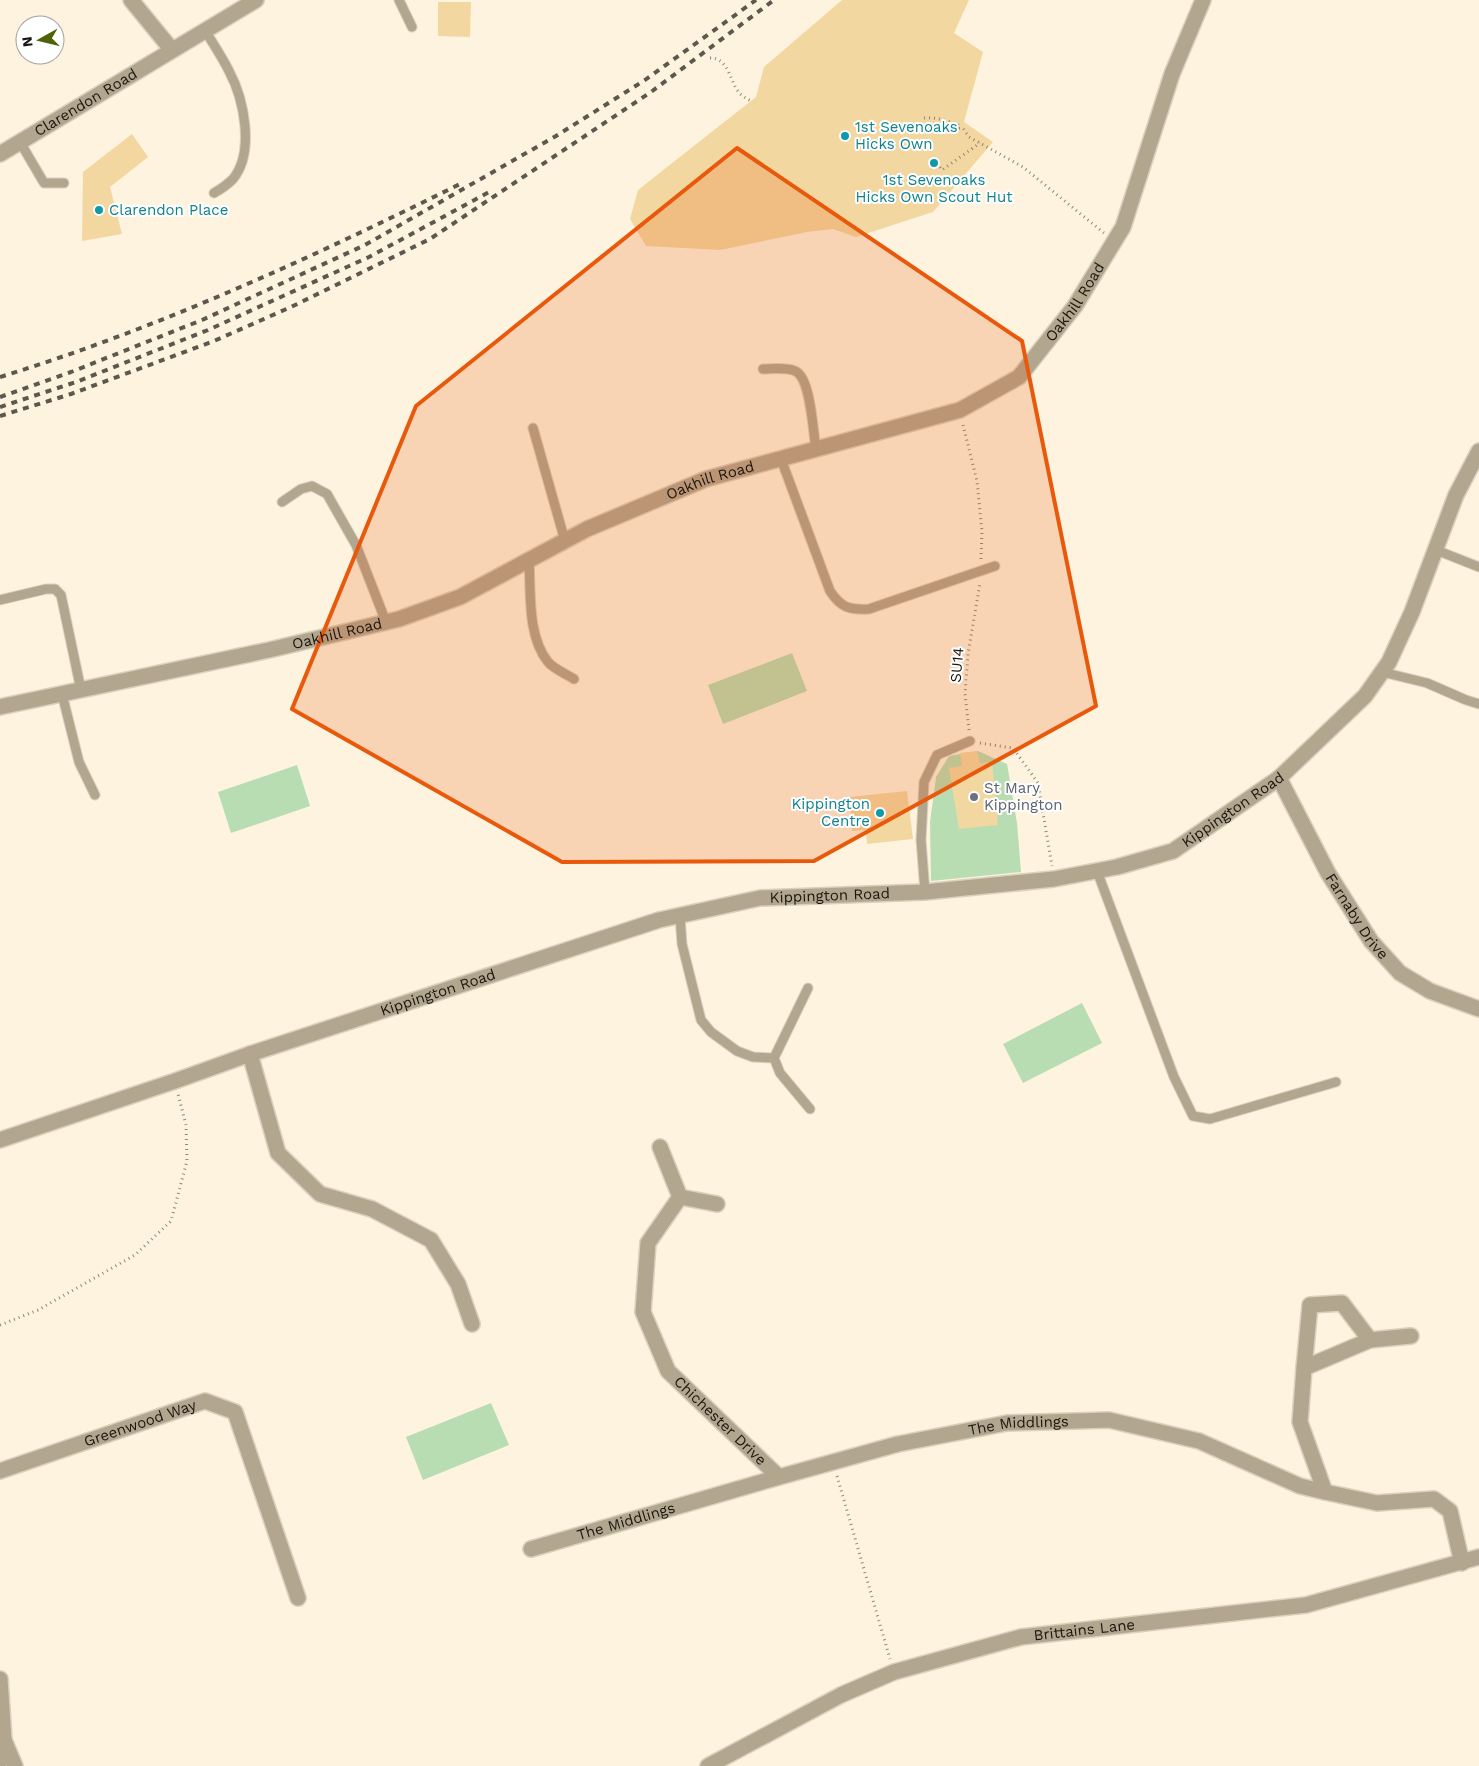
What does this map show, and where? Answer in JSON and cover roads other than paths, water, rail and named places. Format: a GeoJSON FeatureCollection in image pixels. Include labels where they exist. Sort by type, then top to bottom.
{"type":"FeatureCollection","features":[{"type":"Feature","properties":{"kind":"street"},"geometry":{"type":"LineString","coordinates":[[131,0],[172,50]]}},
{"type":"Feature","properties":{"kind":"street","name":"Clarendon Road"},"geometry":{"type":"LineString","coordinates":[[0,154],[256,0]]}},
{"type":"Feature","properties":{"kind":"street","name":"Oakhill Road"},"geometry":{"type":"LineString","coordinates":[[0,707],[260,652],[386,622],[460,597],[587,529],[706,479],[960,410],[1019,376],[1075,306],[1123,227],[1172,74],[1203,0]]}},
{"type":"Feature","properties":{"kind":"street","name":"Kippington Road"},"geometry":{"type":"LineString","coordinates":[[0,1140],[175,1082],[250,1054],[649,923],[760,898],[925,892],[1054,879],[1117,867],[1173,851],[1279,778],[1366,696],[1389,662],[1412,612],[1456,495],[1479,451]]}},
{"type":"Feature","properties":{"kind":"street","name":"Farnaby Drive"},"geometry":{"type":"LineString","coordinates":[[1279,778],[1328,873],[1372,941],[1400,973],[1430,991],[1479,1009]]}},
{"type":"Feature","properties":{"kind":"street"},"geometry":{"type":"LineString","coordinates":[[250,1054],[278,1153],[320,1194],[372,1209],[430,1240],[458,1284],[472,1324]]}},
{"type":"Feature","properties":{"kind":"street"},"geometry":{"type":"LineString","coordinates":[[660,1148],[680,1197],[717,1204]]}},
{"type":"Feature","properties":{"kind":"street","name":"Chichester Drive"},"geometry":{"type":"LineString","coordinates":[[680,1197],[648,1243],[644,1312],[668,1371],[779,1477]]}},
{"type":"Feature","properties":{"kind":"street"},"geometry":{"type":"LineString","coordinates":[[1325,1492],[1300,1422],[1310,1304],[1342,1303],[1370,1340]]}},
{"type":"Feature","properties":{"kind":"street"},"geometry":{"type":"LineString","coordinates":[[1304,1368],[1370,1340],[1411,1336]]}},
{"type":"Feature","properties":{"kind":"street","name":"Greenwood Way"},"geometry":{"type":"LineString","coordinates":[[0,1471],[205,1401],[235,1412],[298,1598]]}},
{"type":"Feature","properties":{"kind":"street","name":"The Middlings"},"geometry":{"type":"LineString","coordinates":[[531,1549],[898,1444],[1007,1423],[1109,1420],[1199,1442],[1300,1486],[1377,1503],[1434,1499],[1450,1512],[1462,1563]]}},
{"type":"Feature","properties":{"kind":"street","name":"Brittains Lane"},"geometry":{"type":"LineString","coordinates":[[708,1766],[841,1695],[894,1672],[1021,1637],[1306,1604],[1479,1557]]}},
{"type":"Feature","properties":{"kind":"street"},"geometry":{"type":"LineString","coordinates":[[0,1679],[4,1740],[0,1761]]}},
{"type":"Feature","properties":{"kind":"street"},"geometry":{"type":"LineString","coordinates":[[4,1740],[15,1766]]}},
{"type":"Feature","properties":{"kind":"lane"},"geometry":{"type":"LineString","coordinates":[[399,0],[412,27]]}},
{"type":"Feature","properties":{"kind":"lane"},"geometry":{"type":"LineString","coordinates":[[206,30],[230,72],[243,112],[245,131],[244,148],[238,170],[233,179],[214,193]]}},
{"type":"Feature","properties":{"kind":"lane"},"geometry":{"type":"LineString","coordinates":[[20,142],[44,183],[64,183]]}},
{"type":"Feature","properties":{"kind":"lane"},"geometry":{"type":"LineString","coordinates":[[763,369],[796,371],[802,376],[807,388],[816,449]]}},
{"type":"Feature","properties":{"kind":"lane"},"geometry":{"type":"LineString","coordinates":[[533,428],[566,541]]}},
{"type":"Feature","properties":{"kind":"lane"},"geometry":{"type":"LineString","coordinates":[[781,458],[830,591],[836,601],[847,608],[869,609],[995,566]]}},
{"type":"Feature","properties":{"kind":"lane"},"geometry":{"type":"LineString","coordinates":[[282,502],[301,489],[312,486],[327,494],[356,545],[386,622]]}},
{"type":"Feature","properties":{"kind":"lane"},"geometry":{"type":"LineString","coordinates":[[1436,550],[1479,567]]}},
{"type":"Feature","properties":{"kind":"lane"},"geometry":{"type":"LineString","coordinates":[[529,560],[536,643],[549,664],[574,679]]}},
{"type":"Feature","properties":{"kind":"lane"},"geometry":{"type":"LineString","coordinates":[[0,600],[46,589],[55,589],[61,595],[81,690]]}},
{"type":"Feature","properties":{"kind":"lane"},"geometry":{"type":"LineString","coordinates":[[1382,672],[1427,683],[1479,704]]}},
{"type":"Feature","properties":{"kind":"lane"},"geometry":{"type":"LineString","coordinates":[[62,694],[79,762],[95,795]]}},
{"type":"Feature","properties":{"kind":"lane"},"geometry":{"type":"LineString","coordinates":[[925,892],[921,840],[924,782],[936,755],[970,741]]}},
{"type":"Feature","properties":{"kind":"lane"},"geometry":{"type":"LineString","coordinates":[[1098,870],[1174,1077],[1193,1116],[1210,1119],[1336,1082]]}},
{"type":"Feature","properties":{"kind":"lane"},"geometry":{"type":"LineString","coordinates":[[680,916],[682,944],[701,1020],[711,1032],[737,1051],[753,1057],[774,1058]]}},
{"type":"Feature","properties":{"kind":"lane"},"geometry":{"type":"LineString","coordinates":[[808,988],[774,1058],[780,1073],[810,1109]]}},
{"type":"Feature","properties":{"kind":"railway"},"geometry":{"type":"LineString","coordinates":[[0,397],[71,372],[202,320],[365,245],[556,136],[645,80],[756,0]]}},
{"type":"Feature","properties":{"kind":"railway"},"geometry":{"type":"LineString","coordinates":[[0,416],[71,394],[214,341],[291,307],[430,239],[651,92],[774,0]]}},
{"type":"Feature","properties":{"kind":"railway"},"geometry":{"type":"LineString","coordinates":[[0,377],[118,337],[234,290],[291,265],[460,184]]}},
{"type":"Feature","properties":{"kind":"railway"},"geometry":{"type":"LineString","coordinates":[[0,407],[76,382],[208,330],[369,257],[491,191]]}},
{"type":"Feature","properties":{"kind":"place","name":"1st Sevenoaks Hicks Own"},"geometry":{"type":"Point","coordinates":[845,136]}},
{"type":"Feature","properties":{"kind":"place","name":"1st Sevenoaks Hicks Own Scout Hut"},"geometry":{"type":"Point","coordinates":[934,163]}},
{"type":"Feature","properties":{"kind":"place","name":"Clarendon Place"},"geometry":{"type":"Point","coordinates":[99,210]}},
{"type":"Feature","properties":{"kind":"place","name":"St Mary Kippington"},"geometry":{"type":"Point","coordinates":[974,797]}},
{"type":"Feature","properties":{"kind":"place","name":"Kippington Centre"},"geometry":{"type":"Point","coordinates":[880,813]}}]}
